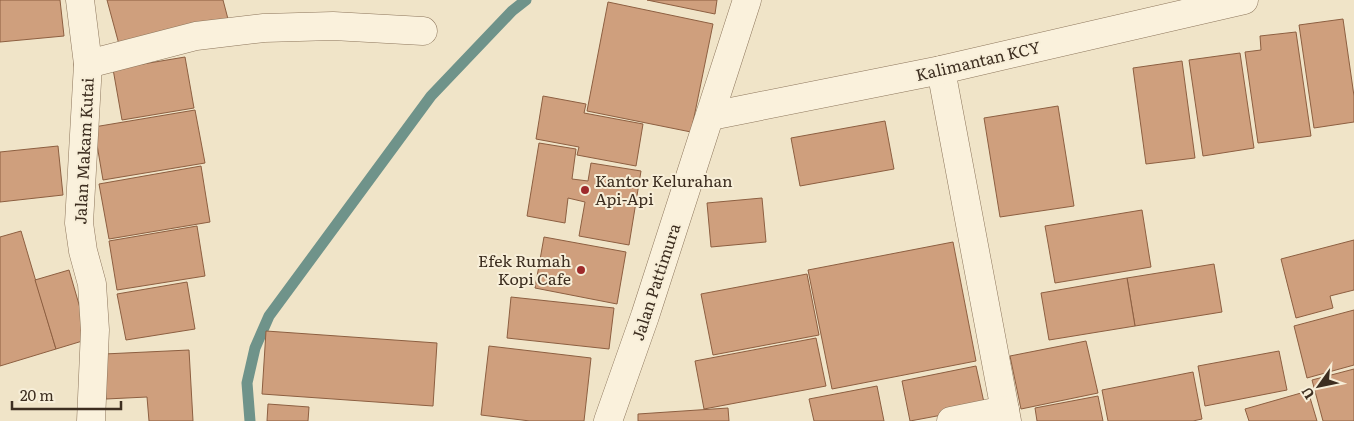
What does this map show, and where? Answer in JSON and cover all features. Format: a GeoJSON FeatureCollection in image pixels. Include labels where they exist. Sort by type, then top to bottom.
{"type":"FeatureCollection","features":[{"type":"Feature","properties":{"kind":"street","name":"Jalan Makam Kutai"},"geometry":{"type":"LineString","coordinates":[[80,0],[88,64],[79,223],[92,284],[95,330],[91,421]]}},
{"type":"Feature","properties":{"kind":"street","name":"Jalan Pattimura"},"geometry":{"type":"LineString","coordinates":[[608,421],[645,316],[748,0]]}},
{"type":"Feature","properties":{"kind":"street","name":"Kalimantan KCY"},"geometry":{"type":"LineString","coordinates":[[711,116],[941,70],[1244,0]]}},
{"type":"Feature","properties":{"kind":"street"},"geometry":{"type":"LineString","coordinates":[[88,64],[196,36],[264,28],[333,26],[423,31]]}},
{"type":"Feature","properties":{"kind":"street"},"geometry":{"type":"LineString","coordinates":[[941,70],[1006,416],[951,421]]}},
{"type":"Feature","properties":{"kind":"building"},"geometry":{"type":"Polygon","coordinates":[[[0,0],[60,0],[64,36],[0,42],[0,0]]]}},
{"type":"Feature","properties":{"kind":"building"},"geometry":{"type":"Polygon","coordinates":[[[107,0],[223,0],[228,19],[120,48],[107,0]]]}},
{"type":"Feature","properties":{"kind":"building"},"geometry":{"type":"Polygon","coordinates":[[[647,0],[717,0],[715,14],[647,0]]]}},
{"type":"Feature","properties":{"kind":"building"},"geometry":{"type":"Polygon","coordinates":[[[608,2],[713,24],[691,132],[587,111],[608,2]]]}},
{"type":"Feature","properties":{"kind":"building"},"geometry":{"type":"Polygon","coordinates":[[[1343,19],[1354,96],[1354,122],[1314,128],[1299,25],[1343,19]]]}},
{"type":"Feature","properties":{"kind":"building"},"geometry":{"type":"Polygon","coordinates":[[[1296,32],[1311,136],[1258,143],[1245,52],[1261,50],[1260,36],[1296,32]]]}},
{"type":"Feature","properties":{"kind":"building"},"geometry":{"type":"Polygon","coordinates":[[[1240,53],[1254,148],[1203,156],[1189,60],[1240,53]]]}},
{"type":"Feature","properties":{"kind":"building"},"geometry":{"type":"Polygon","coordinates":[[[185,57],[194,108],[122,120],[113,69],[185,57]]]}},
{"type":"Feature","properties":{"kind":"building"},"geometry":{"type":"Polygon","coordinates":[[[1182,61],[1195,158],[1146,164],[1133,68],[1182,61]]]}},
{"type":"Feature","properties":{"kind":"building"},"geometry":{"type":"Polygon","coordinates":[[[543,96],[586,104],[584,113],[643,124],[636,166],[577,155],[579,147],[536,139],[543,96]]]}},
{"type":"Feature","properties":{"kind":"building"},"geometry":{"type":"Polygon","coordinates":[[[1058,106],[1074,206],[1000,217],[984,118],[1058,106]]]}},
{"type":"Feature","properties":{"kind":"building"},"geometry":{"type":"Polygon","coordinates":[[[195,110],[205,163],[103,180],[94,127],[195,110]]]}},
{"type":"Feature","properties":{"kind":"building"},"geometry":{"type":"Polygon","coordinates":[[[885,121],[894,169],[800,186],[791,138],[885,121]]]}},
{"type":"Feature","properties":{"kind":"building","name":"Kantor Kelurahan Api-Api"},"geometry":{"type":"Polygon","coordinates":[[[539,143],[576,149],[572,179],[588,181],[591,163],[641,171],[629,245],[579,236],[585,202],[568,198],[565,223],[527,216],[539,143]]]}},
{"type":"Feature","properties":{"kind":"building"},"geometry":{"type":"Polygon","coordinates":[[[58,146],[63,195],[0,202],[0,152],[58,146]]]}},
{"type":"Feature","properties":{"kind":"building"},"geometry":{"type":"Polygon","coordinates":[[[201,166],[210,222],[109,239],[99,184],[201,166]]]}},
{"type":"Feature","properties":{"kind":"building"},"geometry":{"type":"Polygon","coordinates":[[[762,198],[766,242],[711,247],[707,203],[762,198]]]}},
{"type":"Feature","properties":{"kind":"building"},"geometry":{"type":"Polygon","coordinates":[[[1142,210],[1151,267],[1055,283],[1045,226],[1142,210]]]}},
{"type":"Feature","properties":{"kind":"building"},"geometry":{"type":"Polygon","coordinates":[[[197,226],[205,276],[117,290],[109,241],[197,226]]]}},
{"type":"Feature","properties":{"kind":"building"},"geometry":{"type":"Polygon","coordinates":[[[21,231],[56,349],[0,366],[0,237],[21,231]]]}},
{"type":"Feature","properties":{"kind":"building","name":"Efek Rumah Kopi Cafe"},"geometry":{"type":"Polygon","coordinates":[[[544,237],[626,252],[617,304],[535,288],[544,237]]]}},
{"type":"Feature","properties":{"kind":"building"},"geometry":{"type":"Polygon","coordinates":[[[1354,240],[1354,290],[1330,296],[1333,308],[1296,318],[1281,259],[1354,240]]]}},
{"type":"Feature","properties":{"kind":"building"},"geometry":{"type":"Polygon","coordinates":[[[953,242],[976,361],[832,389],[808,270],[953,242]]]}},
{"type":"Feature","properties":{"kind":"building"},"geometry":{"type":"Polygon","coordinates":[[[1214,264],[1222,312],[1135,326],[1127,278],[1214,264]]]}},
{"type":"Feature","properties":{"kind":"building"},"geometry":{"type":"Polygon","coordinates":[[[69,270],[89,339],[56,349],[35,280],[69,270]]]}},
{"type":"Feature","properties":{"kind":"building"},"geometry":{"type":"Polygon","coordinates":[[[807,274],[819,335],[713,355],[701,294],[807,274]]]}},
{"type":"Feature","properties":{"kind":"building"},"geometry":{"type":"Polygon","coordinates":[[[1127,278],[1135,326],[1049,340],[1041,293],[1127,278]]]}},
{"type":"Feature","properties":{"kind":"building"},"geometry":{"type":"Polygon","coordinates":[[[187,282],[195,329],[126,340],[117,294],[187,282]]]}},
{"type":"Feature","properties":{"kind":"building"},"geometry":{"type":"Polygon","coordinates":[[[511,297],[614,308],[609,349],[507,338],[511,297]]]}},
{"type":"Feature","properties":{"kind":"building"},"geometry":{"type":"Polygon","coordinates":[[[1354,310],[1354,365],[1307,378],[1294,326],[1354,310]]]}},
{"type":"Feature","properties":{"kind":"building"},"geometry":{"type":"Polygon","coordinates":[[[266,331],[437,343],[433,406],[262,394],[266,331]]]}},
{"type":"Feature","properties":{"kind":"building"},"geometry":{"type":"Polygon","coordinates":[[[816,338],[826,386],[704,409],[695,361],[816,338]]]}},
{"type":"Feature","properties":{"kind":"building"},"geometry":{"type":"Polygon","coordinates":[[[1086,341],[1098,393],[1021,409],[1010,356],[1086,341]]]}},
{"type":"Feature","properties":{"kind":"building"},"geometry":{"type":"Polygon","coordinates":[[[489,346],[591,358],[584,421],[530,421],[481,415],[489,346]]]}},
{"type":"Feature","properties":{"kind":"building"},"geometry":{"type":"Polygon","coordinates":[[[189,350],[193,421],[149,421],[147,397],[106,399],[104,354],[189,350]]]}},
{"type":"Feature","properties":{"kind":"building"},"geometry":{"type":"Polygon","coordinates":[[[1279,351],[1287,390],[1205,406],[1198,366],[1279,351]]]}},
{"type":"Feature","properties":{"kind":"building"},"geometry":{"type":"Polygon","coordinates":[[[976,366],[985,407],[910,421],[902,381],[976,366]]]}},
{"type":"Feature","properties":{"kind":"building"},"geometry":{"type":"Polygon","coordinates":[[[1354,369],[1354,421],[1323,421],[1312,380],[1354,369]]]}},
{"type":"Feature","properties":{"kind":"building"},"geometry":{"type":"Polygon","coordinates":[[[1193,372],[1202,419],[1193,421],[1108,421],[1102,390],[1193,372]]]}},
{"type":"Feature","properties":{"kind":"building"},"geometry":{"type":"Polygon","coordinates":[[[877,386],[884,421],[814,421],[809,399],[877,386]]]}},
{"type":"Feature","properties":{"kind":"building"},"geometry":{"type":"Polygon","coordinates":[[[1308,391],[1317,421],[1249,421],[1245,409],[1308,391]]]}},
{"type":"Feature","properties":{"kind":"building"},"geometry":{"type":"Polygon","coordinates":[[[1098,396],[1103,421],[1037,421],[1035,408],[1098,396]]]}},
{"type":"Feature","properties":{"kind":"building"},"geometry":{"type":"Polygon","coordinates":[[[268,404],[309,407],[308,421],[267,421],[268,404]]]}},
{"type":"Feature","properties":{"kind":"building"},"geometry":{"type":"Polygon","coordinates":[[[728,408],[729,421],[638,421],[638,414],[728,408]]]}},
{"type":"Feature","properties":{"kind":"waterway"},"geometry":{"type":"LineString","coordinates":[[250,421],[247,383],[255,348],[269,316],[431,96],[512,11],[526,0]]}},
{"type":"Feature","properties":{"kind":"place","name":"Kantor Kelurahan Api-Api"},"geometry":{"type":"Point","coordinates":[585,190]}},
{"type":"Feature","properties":{"kind":"place","name":"Efek Rumah Kopi Cafe"},"geometry":{"type":"Point","coordinates":[581,270]}}]}
